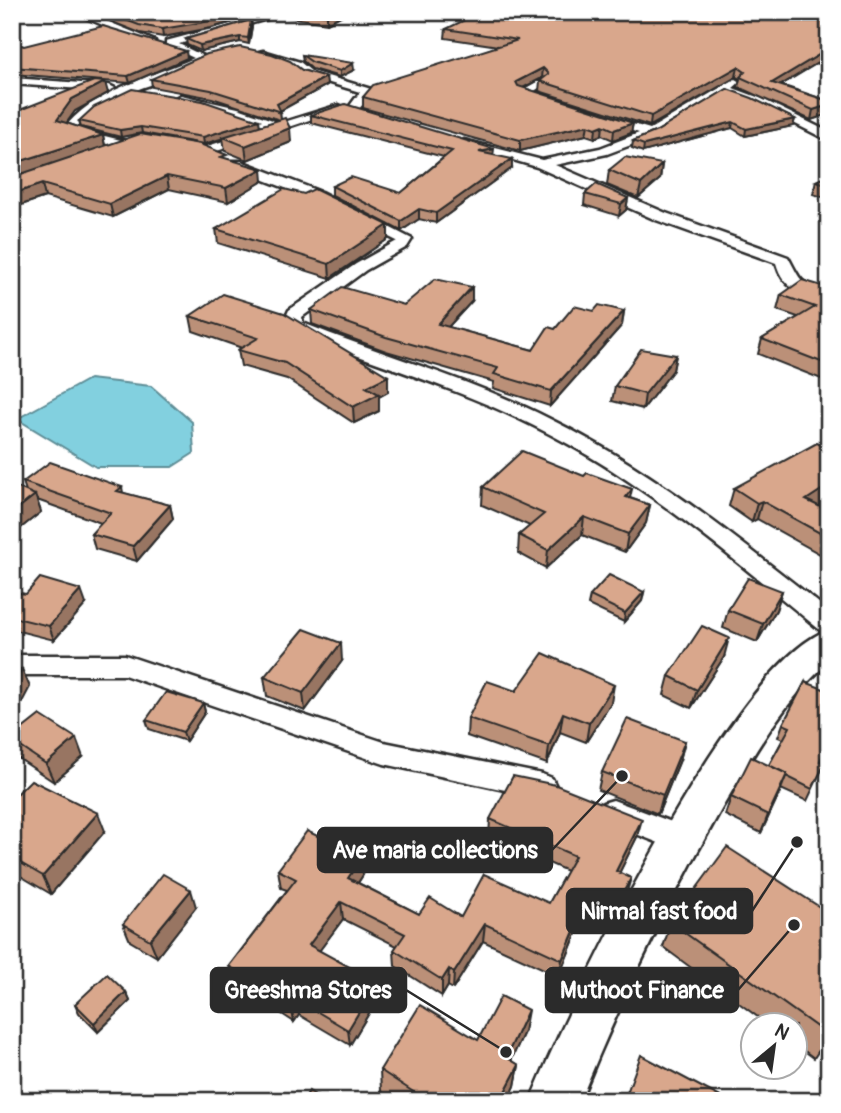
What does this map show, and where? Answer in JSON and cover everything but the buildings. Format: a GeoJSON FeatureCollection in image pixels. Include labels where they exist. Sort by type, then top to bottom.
{"type":"FeatureCollection","features":[{"type":"Feature","properties":{"kind":"main road"},"geometry":{"type":"LineString","coordinates":[[555,1101],[600,997],[682,839],[751,728],[804,661],[829,643]]}},
{"type":"Feature","properties":{"kind":"street"},"geometry":{"type":"LineString","coordinates":[[76,12],[159,44],[288,12]]}},
{"type":"Feature","properties":{"kind":"street"},"geometry":{"type":"LineString","coordinates":[[170,43],[200,57],[219,54]]}},
{"type":"Feature","properties":{"kind":"street"},"geometry":{"type":"LineString","coordinates":[[254,51],[296,64],[307,73],[367,91],[352,111],[396,125]]}},
{"type":"Feature","properties":{"kind":"street"},"geometry":{"type":"LineString","coordinates":[[90,160],[120,149],[126,143],[68,131],[80,115],[95,105],[202,58],[200,57]]}},
{"type":"Feature","properties":{"kind":"street"},"geometry":{"type":"LineString","coordinates":[[12,81],[131,89],[156,94]]}},
{"type":"Feature","properties":{"kind":"street"},"geometry":{"type":"LineString","coordinates":[[542,164],[603,151],[650,133],[736,82]]}},
{"type":"Feature","properties":{"kind":"street"},"geometry":{"type":"LineString","coordinates":[[541,83],[524,93],[559,105]]}},
{"type":"Feature","properties":{"kind":"street"},"geometry":{"type":"LineString","coordinates":[[724,89],[756,100],[829,137]]}},
{"type":"Feature","properties":{"kind":"street"},"geometry":{"type":"LineString","coordinates":[[169,96],[234,110],[278,126]]}},
{"type":"Feature","properties":{"kind":"street"},"geometry":{"type":"LineString","coordinates":[[358,102],[199,150],[316,195],[405,239],[402,244],[361,267],[295,314],[292,321],[298,327],[479,394],[544,423],[597,452],[660,492],[714,532],[829,624]]}},
{"type":"Feature","properties":{"kind":"street"},"geometry":{"type":"LineString","coordinates":[[582,112],[650,133]]}},
{"type":"Feature","properties":{"kind":"street"},"geometry":{"type":"LineString","coordinates":[[456,142],[542,164],[593,189],[704,234],[783,260],[788,278],[801,287],[829,296]]}},
{"type":"Feature","properties":{"kind":"street"},"geometry":{"type":"LineString","coordinates":[[12,665],[125,664],[384,753],[582,799],[682,839]]}},
{"type":"Feature","properties":{"kind":"water"},"geometry":{"type":"Polygon","coordinates":[[[89,379],[151,386],[192,422],[194,453],[172,467],[96,467],[17,419],[89,379]]]}},
{"type":"Feature","properties":{"kind":"place","name":"Ave maria collections"},"geometry":{"type":"Point","coordinates":[622,776]}},
{"type":"Feature","properties":{"kind":"place","name":"Nirmal fast food"},"geometry":{"type":"Point","coordinates":[797,842]}},
{"type":"Feature","properties":{"kind":"place","name":"Muthoot Finance"},"geometry":{"type":"Point","coordinates":[794,925]}},
{"type":"Feature","properties":{"kind":"place","name":"Greeshma Stores"},"geometry":{"type":"Point","coordinates":[506,1052]}}]}
